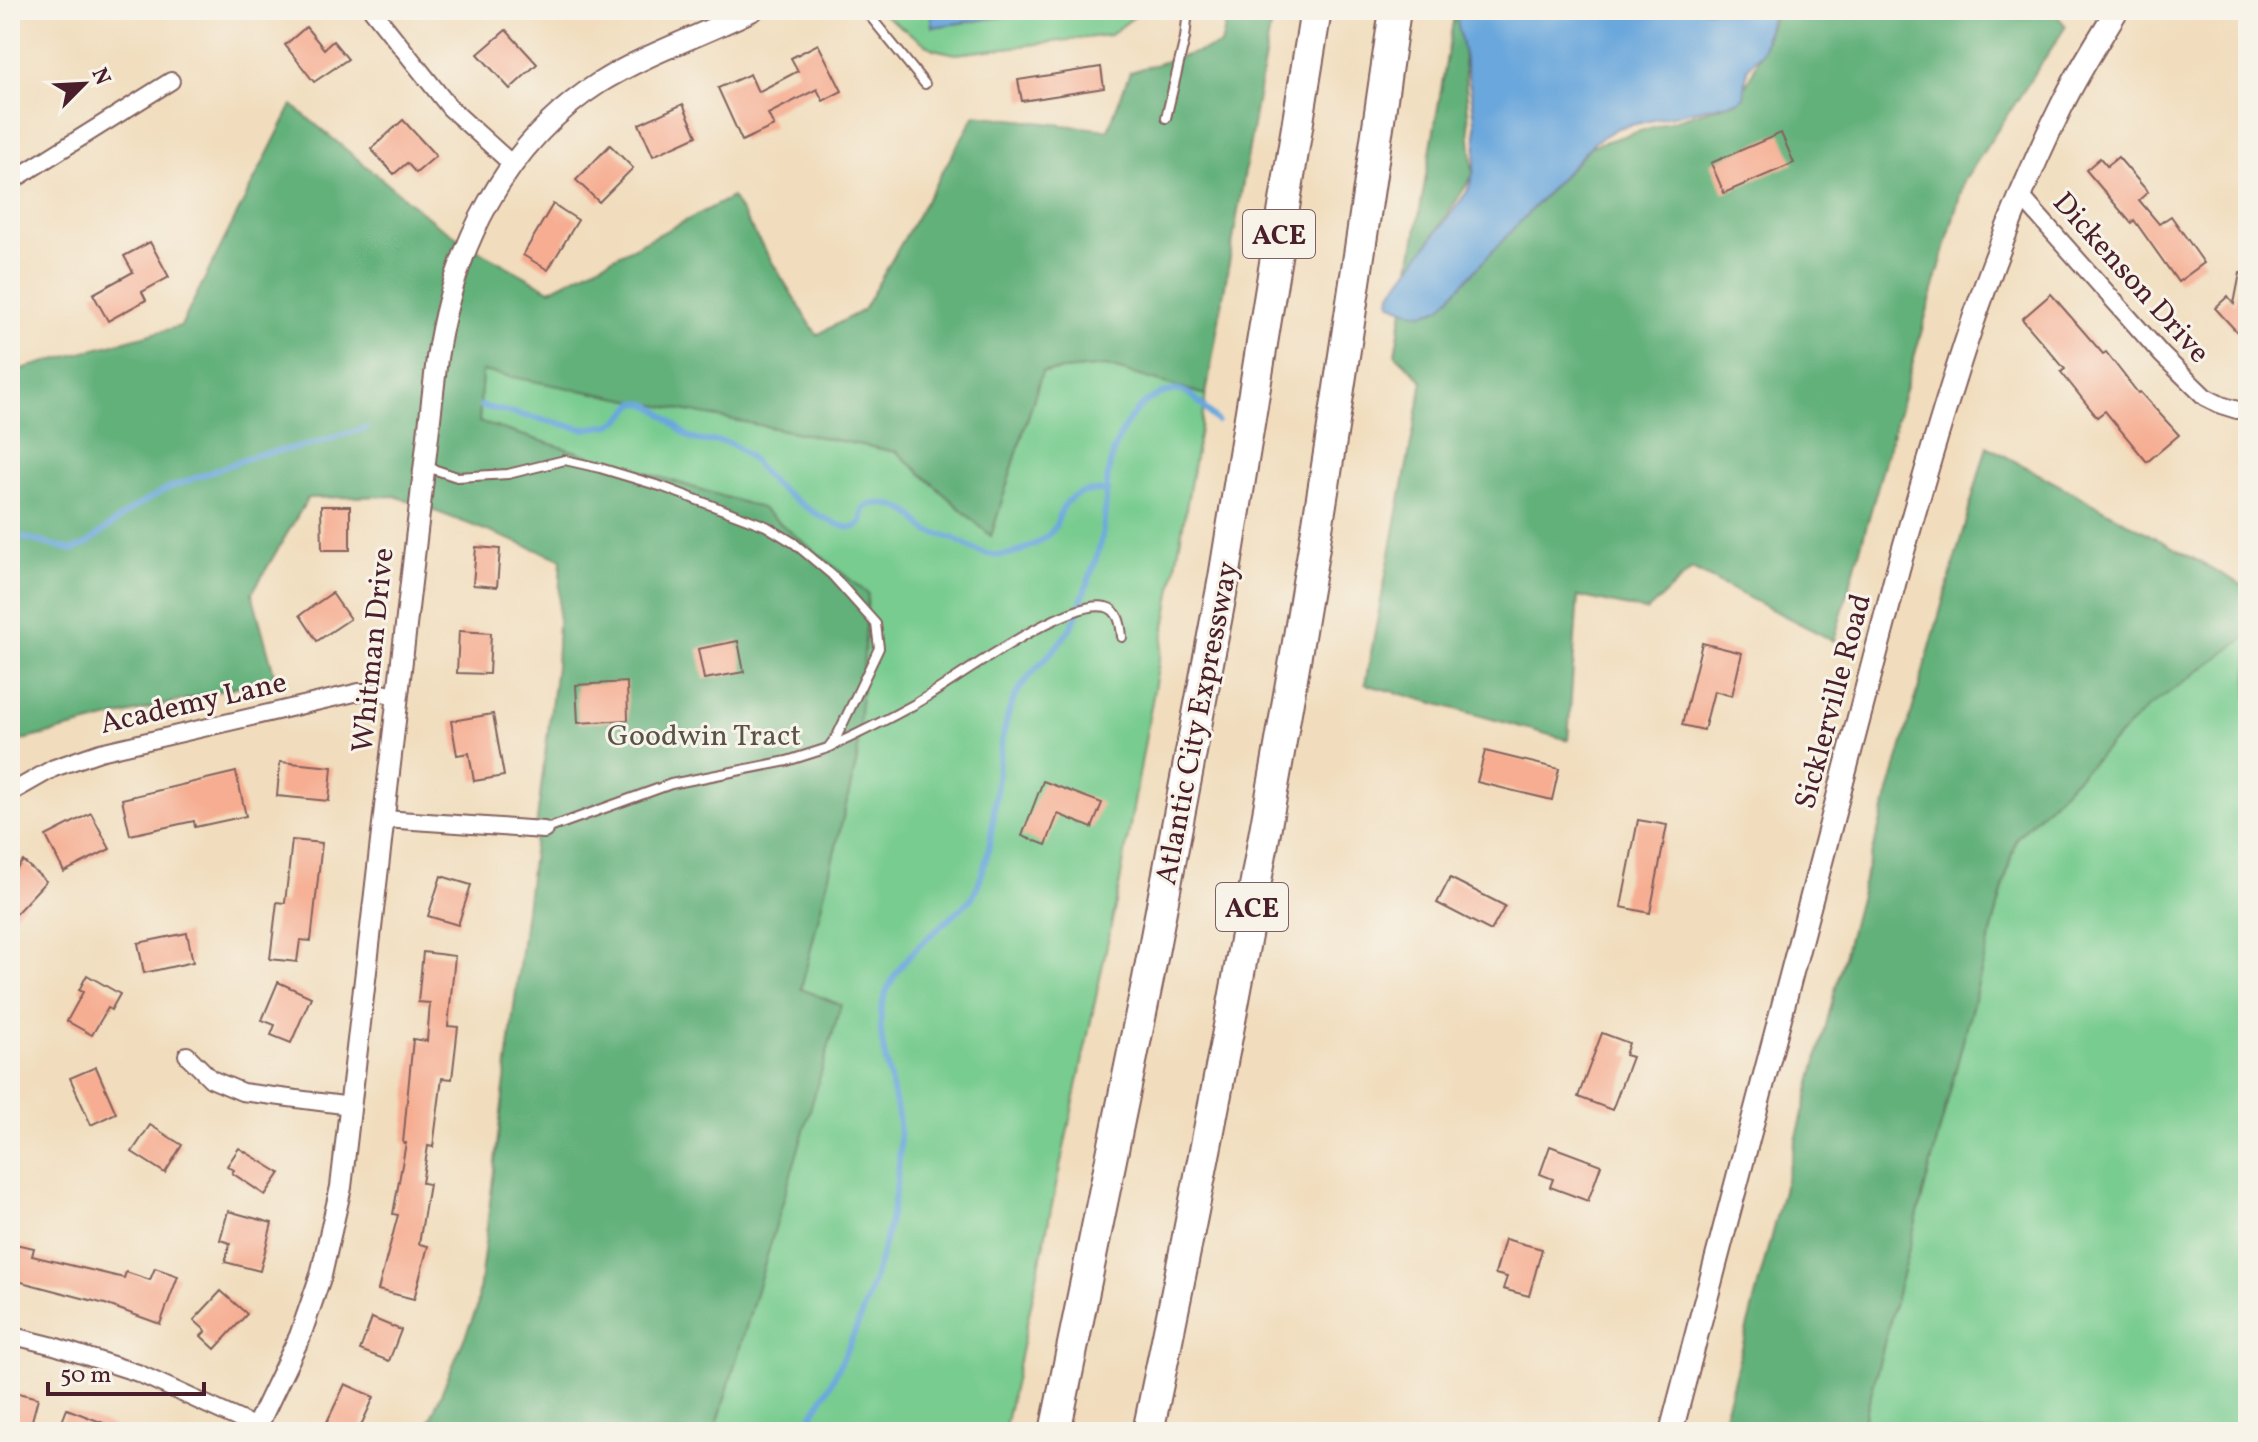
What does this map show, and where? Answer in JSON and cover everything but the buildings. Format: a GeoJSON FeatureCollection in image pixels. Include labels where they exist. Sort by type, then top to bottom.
{"type":"FeatureCollection","features":[{"type":"Feature","properties":{"kind":"highway","name":"Atlantic City Expressway"},"geometry":{"type":"LineString","coordinates":[[1055,1432],[1148,979],[1224,578],[1316,10]]}},
{"type":"Feature","properties":{"kind":"highway","name":"ACE"},"geometry":{"type":"LineString","coordinates":[[1148,1432],[1206,1149],[1268,813],[1318,525],[1395,10]]}},
{"type":"Feature","properties":{"kind":"main road","name":"Sicklerville Road"},"geometry":{"type":"LineString","coordinates":[[1671,1432],[1938,426],[1981,296],[2020,195],[2062,103],[2117,10]]}},
{"type":"Feature","properties":{"kind":"street"},"geometry":{"type":"LineString","coordinates":[[372,10],[450,108],[513,165]]}},
{"type":"Feature","properties":{"kind":"street","name":"Whitman Drive"},"geometry":{"type":"LineString","coordinates":[[255,1429],[300,1336],[321,1275],[341,1187],[424,466],[441,333],[454,280],[471,234],[513,165],[558,116],[600,82],[731,15],[753,10]]}},
{"type":"Feature","properties":{"kind":"street"},"geometry":{"type":"LineString","coordinates":[[10,182],[171,81]]}},
{"type":"Feature","properties":{"kind":"street","name":"Dickenson Drive"},"geometry":{"type":"LineString","coordinates":[[2020,195],[2162,355],[2205,397],[2237,410],[2248,409]]}},
{"type":"Feature","properties":{"kind":"street","name":"Academy Lane"},"geometry":{"type":"LineString","coordinates":[[10,793],[44,772],[100,752],[359,692],[396,696]]}},
{"type":"Feature","properties":{"kind":"street"},"geometry":{"type":"LineString","coordinates":[[384,819],[544,830]]}},
{"type":"Feature","properties":{"kind":"street"},"geometry":{"type":"LineString","coordinates":[[187,1055],[211,1079],[242,1092],[351,1106]]}},
{"type":"Feature","properties":{"kind":"street"},"geometry":{"type":"LineString","coordinates":[[10,1335],[138,1373],[255,1429]]}},
{"type":"Feature","properties":{"kind":"lane"},"geometry":{"type":"LineString","coordinates":[[865,10],[925,84]]}},
{"type":"Feature","properties":{"kind":"lane"},"geometry":{"type":"LineString","coordinates":[[1166,118],[1185,38],[1188,10]]}},
{"type":"Feature","properties":{"kind":"lane"},"geometry":{"type":"LineString","coordinates":[[424,466],[457,477],[508,474],[565,460],[663,487],[766,526],[794,543],[832,575],[876,624],[879,648],[837,736],[828,748]]}},
{"type":"Feature","properties":{"kind":"lane"},"geometry":{"type":"LineString","coordinates":[[544,830],[671,784],[787,761],[828,748],[917,703],[1027,632],[1069,613],[1108,607],[1118,615],[1122,637]]}},
{"type":"Feature","properties":{"kind":"green space"},"geometry":{"type":"Polygon","coordinates":[[[877,10],[1143,10],[1110,35],[956,54],[933,49],[877,10]]]}},
{"type":"Feature","properties":{"kind":"green space","name":"Goodwin Tract"},"geometry":{"type":"Polygon","coordinates":[[[1229,10],[1273,10],[1206,395],[1106,366],[1042,372],[991,536],[897,452],[482,371],[479,422],[761,508],[868,594],[857,760],[801,989],[841,1005],[715,1432],[425,1432],[477,1308],[556,666],[561,559],[395,496],[308,498],[252,593],[275,677],[19,741],[10,751],[10,372],[181,326],[292,105],[435,223],[550,290],[732,197],[817,335],[863,310],[975,115],[1108,130],[1130,72],[1221,45],[1229,10]]]}},
{"type":"Feature","properties":{"kind":"green space"},"geometry":{"type":"Polygon","coordinates":[[[1455,10],[1460,10],[1473,175],[1409,273],[1455,10]]]}},
{"type":"Feature","properties":{"kind":"green space"},"geometry":{"type":"Polygon","coordinates":[[[1776,10],[2052,10],[2066,26],[1964,181],[1834,641],[1692,569],[1647,611],[1578,596],[1568,740],[1365,684],[1423,381],[1395,354],[1404,304],[1441,306],[1591,146],[1739,101],[1762,52],[1776,10]]]}},
{"type":"Feature","properties":{"kind":"green space"},"geometry":{"type":"Polygon","coordinates":[[[1106,366],[1206,395],[1119,888],[1004,1432],[715,1432],[840,1005],[801,989],[857,760],[479,422],[482,371],[897,452],[991,536],[1042,372],[1106,366]]]}},
{"type":"Feature","properties":{"kind":"green space"},"geometry":{"type":"Polygon","coordinates":[[[1987,446],[2248,588],[2248,636],[2147,708],[2016,838],[1861,1432],[1720,1432],[1861,891],[1987,446]]]}},
{"type":"Feature","properties":{"kind":"green space"},"geometry":{"type":"Polygon","coordinates":[[[2248,636],[2248,1432],[1861,1432],[2016,838],[2147,708],[2248,636]]]}},
{"type":"Feature","properties":{"kind":"water"},"geometry":{"type":"Polygon","coordinates":[[[930,10],[1002,10],[1003,17],[932,27],[930,10]]]}},
{"type":"Feature","properties":{"kind":"water"},"geometry":{"type":"Polygon","coordinates":[[[1458,10],[1773,10],[1762,52],[1747,69],[1744,97],[1739,101],[1618,128],[1594,142],[1441,307],[1416,312],[1390,303],[1391,293],[1467,192],[1476,152],[1473,106],[1458,10]]]}},
{"type":"Feature","properties":{"kind":"waterway"},"geometry":{"type":"LineString","coordinates":[[800,1432],[820,1403],[857,1327],[885,1241],[894,1198],[899,1123],[882,1043],[884,998],[910,955],[972,898],[988,853],[1000,757],[1010,709],[1022,686],[1064,638],[1075,619],[1099,548],[1110,464],[1124,429],[1147,402],[1175,391],[1191,395],[1217,421]]}},
{"type":"Feature","properties":{"kind":"waterway"},"geometry":{"type":"LineString","coordinates":[[481,406],[584,429],[611,425],[635,403],[643,403],[658,410],[691,438],[728,443],[739,449],[775,485],[827,520],[852,528],[859,525],[864,508],[888,504],[911,514],[928,531],[992,555],[1025,549],[1053,530],[1068,501],[1086,492],[1107,491]]}},
{"type":"Feature","properties":{"kind":"waterway"},"geometry":{"type":"LineString","coordinates":[[10,534],[72,550],[85,545],[132,509],[166,489],[256,455],[306,446],[366,428]]}}]}
